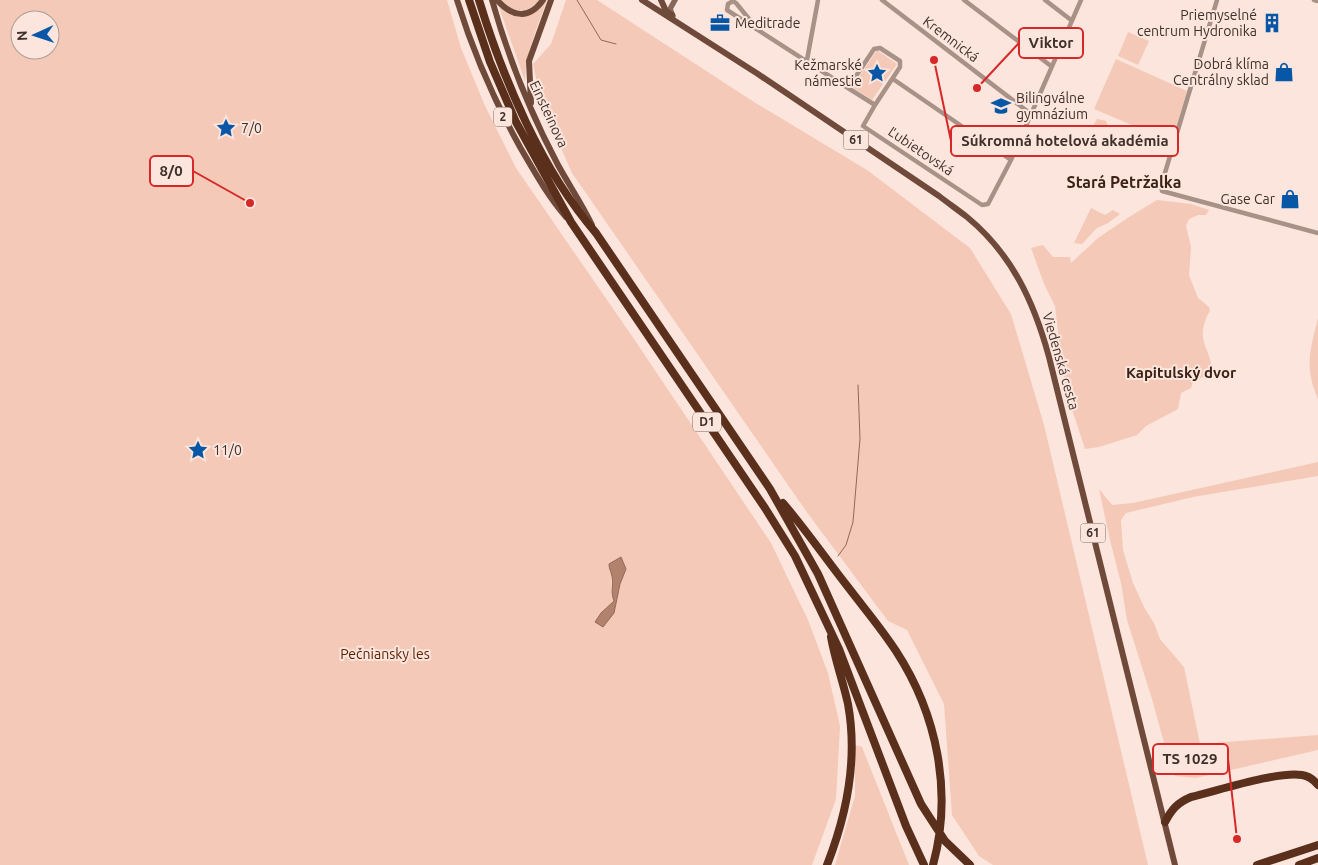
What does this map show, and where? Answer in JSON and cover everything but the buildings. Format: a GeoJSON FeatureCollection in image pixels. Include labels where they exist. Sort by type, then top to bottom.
{"type":"FeatureCollection","features":[{"type":"Feature","properties":{"kind":"highway","name":"D1"},"geometry":{"type":"LineString","coordinates":[[469,0],[490,62],[510,108],[571,222],[777,527],[808,582],[829,631]]}},
{"type":"Feature","properties":{"kind":"highway","name":"D1"},"geometry":{"type":"LineString","coordinates":[[479,0],[499,59],[525,119],[551,169],[579,213],[596,233],[770,489]]}},
{"type":"Feature","properties":{"kind":"highway"},"geometry":{"type":"LineString","coordinates":[[770,489],[793,515],[884,634],[916,686],[930,721],[939,761],[942,793],[941,828],[934,865]]}},
{"type":"Feature","properties":{"kind":"highway"},"geometry":{"type":"LineString","coordinates":[[770,489],[818,574],[921,804],[945,841],[970,865]]}},
{"type":"Feature","properties":{"kind":"highway"},"geometry":{"type":"LineString","coordinates":[[827,865],[837,840],[848,798],[852,747],[848,703],[829,631]]}},
{"type":"Feature","properties":{"kind":"highway"},"geometry":{"type":"LineString","coordinates":[[829,631],[840,649],[906,826],[924,865]]}},
{"type":"Feature","properties":{"kind":"highway"},"geometry":{"type":"LineString","coordinates":[[1166,822],[1175,806],[1182,801],[1262,780],[1303,775],[1318,785]]}},
{"type":"Feature","properties":{"kind":"highway"},"geometry":{"type":"LineString","coordinates":[[1308,849],[1318,840]]}},
{"type":"Feature","properties":{"kind":"highway"},"geometry":{"type":"LineString","coordinates":[[1257,865],[1318,846]]}},
{"type":"Feature","properties":{"kind":"highway"},"geometry":{"type":"LineString","coordinates":[[1299,865],[1318,858]]}},
{"type":"Feature","properties":{"kind":"main road","name":"2"},"geometry":{"type":"LineString","coordinates":[[457,0],[471,43],[495,101],[538,178],[552,200],[571,222]]}},
{"type":"Feature","properties":{"kind":"main road","name":"Einsteinova"},"geometry":{"type":"LineString","coordinates":[[492,0],[507,49],[531,109],[558,165],[596,233]]}},
{"type":"Feature","properties":{"kind":"main road"},"geometry":{"type":"LineString","coordinates":[[497,0],[510,12],[522,14],[534,10],[542,0]]}},
{"type":"Feature","properties":{"kind":"main road","name":"2"},"geometry":{"type":"LineString","coordinates":[[531,109],[529,61],[551,0]]}},
{"type":"Feature","properties":{"kind":"main road","name":"Viedenská cesta"},"geometry":{"type":"LineString","coordinates":[[642,0],[968,217],[1007,261],[1021,282],[1040,325],[1049,357],[1176,865]]}},
{"type":"Feature","properties":{"kind":"main road","name":"Viedenská cesta"},"geometry":{"type":"LineString","coordinates":[[661,0],[666,11],[682,25]]}},
{"type":"Feature","properties":{"kind":"street"},"geometry":{"type":"LineString","coordinates":[[653,0],[665,15]]}},
{"type":"Feature","properties":{"kind":"street"},"geometry":{"type":"LineString","coordinates":[[673,16],[670,9],[675,0]]}},
{"type":"Feature","properties":{"kind":"street"},"geometry":{"type":"LineString","coordinates":[[807,60],[818,0]]}},
{"type":"Feature","properties":{"kind":"street","name":"Kremnická"},"geometry":{"type":"LineString","coordinates":[[882,0],[1031,114]]}},
{"type":"Feature","properties":{"kind":"street"},"geometry":{"type":"LineString","coordinates":[[964,0],[1051,66]]}},
{"type":"Feature","properties":{"kind":"street"},"geometry":{"type":"LineString","coordinates":[[1045,0],[1071,20]]}},
{"type":"Feature","properties":{"kind":"street"},"geometry":{"type":"LineString","coordinates":[[892,80],[1011,160],[1081,0]]}},
{"type":"Feature","properties":{"kind":"street"},"geometry":{"type":"LineString","coordinates":[[1216,0],[1161,186],[1162,191],[1318,234]]}},
{"type":"Feature","properties":{"kind":"street"},"geometry":{"type":"LineString","coordinates":[[1314,0],[1318,1]]}},
{"type":"Feature","properties":{"kind":"street"},"geometry":{"type":"LineString","coordinates":[[754,26],[736,3],[733,1],[728,4],[727,10],[807,60],[848,88],[875,106],[900,67],[900,61],[880,48],[874,49],[848,88]]}},
{"type":"Feature","properties":{"kind":"street","name":"Ľubietovská"},"geometry":{"type":"LineString","coordinates":[[875,106],[863,126],[982,205],[988,204],[1011,160]]}},
{"type":"Feature","properties":{"kind":"green space","name":"Pečniansky les"},"geometry":{"type":"Polygon","coordinates":[[[0,0],[447,0],[461,48],[485,106],[516,168],[771,543],[808,620],[828,673],[840,726],[836,799],[812,865],[0,865],[0,0]],[[621,557],[616,560],[611,586],[614,601],[601,613],[605,622],[614,613],[620,584],[626,569],[621,557]]]}},
{"type":"Feature","properties":{"kind":"green space"},"geometry":{"type":"Polygon","coordinates":[[[500,0],[540,0],[525,10],[515,10],[500,0]]]}},
{"type":"Feature","properties":{"kind":"green space"},"geometry":{"type":"Polygon","coordinates":[[[546,0],[530,50],[525,81],[499,7],[512,15],[524,16],[536,12],[546,0]]]}},
{"type":"Feature","properties":{"kind":"green space"},"geometry":{"type":"Polygon","coordinates":[[[566,0],[597,0],[754,102],[867,170],[970,248],[1011,314],[1044,425],[1148,865],[993,865],[979,856],[952,815],[944,704],[907,630],[888,621],[806,511],[572,173],[542,105],[533,64],[551,44],[566,0]]]}},
{"type":"Feature","properties":{"kind":"green space"},"geometry":{"type":"Polygon","coordinates":[[[1128,32],[1149,41],[1138,65],[1118,56],[1128,32]]]}},
{"type":"Feature","properties":{"kind":"green space","name":"Kežmarské námestie"},"geometry":{"type":"Polygon","coordinates":[[[877,50],[897,64],[872,100],[852,87],[877,50]]]}},
{"type":"Feature","properties":{"kind":"green space"},"geometry":{"type":"Polygon","coordinates":[[[1116,59],[1187,91],[1172,142],[1094,109],[1116,59]]]}},
{"type":"Feature","properties":{"kind":"green space"},"geometry":{"type":"Polygon","coordinates":[[[1097,119],[1106,121],[1108,127],[1101,144],[1096,147],[1089,144],[1087,137],[1097,119]]]}},
{"type":"Feature","properties":{"kind":"green space"},"geometry":{"type":"Polygon","coordinates":[[[1157,200],[1191,204],[1209,210],[1206,215],[1198,215],[1189,219],[1186,226],[1191,247],[1189,275],[1198,298],[1209,307],[1210,311],[1204,324],[1203,338],[1211,368],[1208,373],[1193,382],[1191,388],[1181,393],[1178,409],[1146,426],[1137,435],[1099,447],[1085,449],[1057,351],[1059,340],[1055,306],[1044,284],[1031,248],[1043,245],[1053,257],[1070,257],[1071,263],[1098,238],[1157,200]]]}},
{"type":"Feature","properties":{"kind":"green space"},"geometry":{"type":"Polygon","coordinates":[[[1091,208],[1105,215],[1113,210],[1120,214],[1097,228],[1082,244],[1074,243],[1091,208]]]}},
{"type":"Feature","properties":{"kind":"green space"},"geometry":{"type":"Polygon","coordinates":[[[1318,318],[1318,399],[1311,377],[1310,359],[1318,318]]]}},
{"type":"Feature","properties":{"kind":"green space"},"geometry":{"type":"Polygon","coordinates":[[[1318,462],[1318,476],[1193,497],[1126,513],[1121,520],[1123,550],[1133,583],[1154,623],[1160,639],[1184,667],[1200,744],[1318,735],[1318,750],[1196,778],[1175,776],[1127,620],[1121,583],[1099,489],[1112,505],[1133,503],[1318,462]]]}},
{"type":"Feature","properties":{"kind":"green space"},"geometry":{"type":"Polygon","coordinates":[[[855,745],[862,747],[909,865],[835,865],[855,796],[855,745]]]}},
{"type":"Feature","properties":{"kind":"shaded area"},"geometry":{"type":"Polygon","coordinates":[[[621,557],[626,569],[620,584],[614,613],[603,627],[595,622],[601,613],[614,601],[612,574],[609,564],[621,557]]]}},
{"type":"Feature","properties":{"kind":"waterway"},"geometry":{"type":"LineString","coordinates":[[577,0],[601,40],[616,44]]}},
{"type":"Feature","properties":{"kind":"waterway"},"geometry":{"type":"LineString","coordinates":[[838,556],[846,545],[853,522],[860,439],[858,385]]}},
{"type":"Feature","properties":{"kind":"place","name":"Meditrade"},"geometry":{"type":"Point","coordinates":[720,23]}},
{"type":"Feature","properties":{"kind":"place","name":"Priemyselné centrum Hydronika"},"geometry":{"type":"Point","coordinates":[1272,23]}},
{"type":"Feature","properties":{"kind":"place","name":"Súkromná hotelová akadémia"},"geometry":{"type":"Point","coordinates":[934,60]}},
{"type":"Feature","properties":{"kind":"place","name":"Dobrá klíma Centrálny sklad"},"geometry":{"type":"Point","coordinates":[1284,72]}},
{"type":"Feature","properties":{"kind":"place","name":"Kežmarské námestie"},"geometry":{"type":"Point","coordinates":[877,73]}},
{"type":"Feature","properties":{"kind":"place","name":"Viktor"},"geometry":{"type":"Point","coordinates":[977,88]}},
{"type":"Feature","properties":{"kind":"place","name":"Bilingválne gymnázium"},"geometry":{"type":"Point","coordinates":[1001,106]}},
{"type":"Feature","properties":{"kind":"place","name":"7/0"},"geometry":{"type":"Point","coordinates":[226,128]}},
{"type":"Feature","properties":{"kind":"place","name":"Gase Car"},"geometry":{"type":"Point","coordinates":[1290,199]}},
{"type":"Feature","properties":{"kind":"place","name":"8/0"},"geometry":{"type":"Point","coordinates":[250,203]}},
{"type":"Feature","properties":{"kind":"place","name":"11/0"},"geometry":{"type":"Point","coordinates":[198,450]}},
{"type":"Feature","properties":{"kind":"place","name":"TS 1029"},"geometry":{"type":"Point","coordinates":[1237,839]}},
{"type":"Feature","properties":{"kind":"district","name":"Stará Petržalka"},"geometry":{"type":"Point","coordinates":[1124,182]}},
{"type":"Feature","properties":{"kind":"district","name":"Kapitulský dvor"},"geometry":{"type":"Point","coordinates":[1181,373]}}]}
